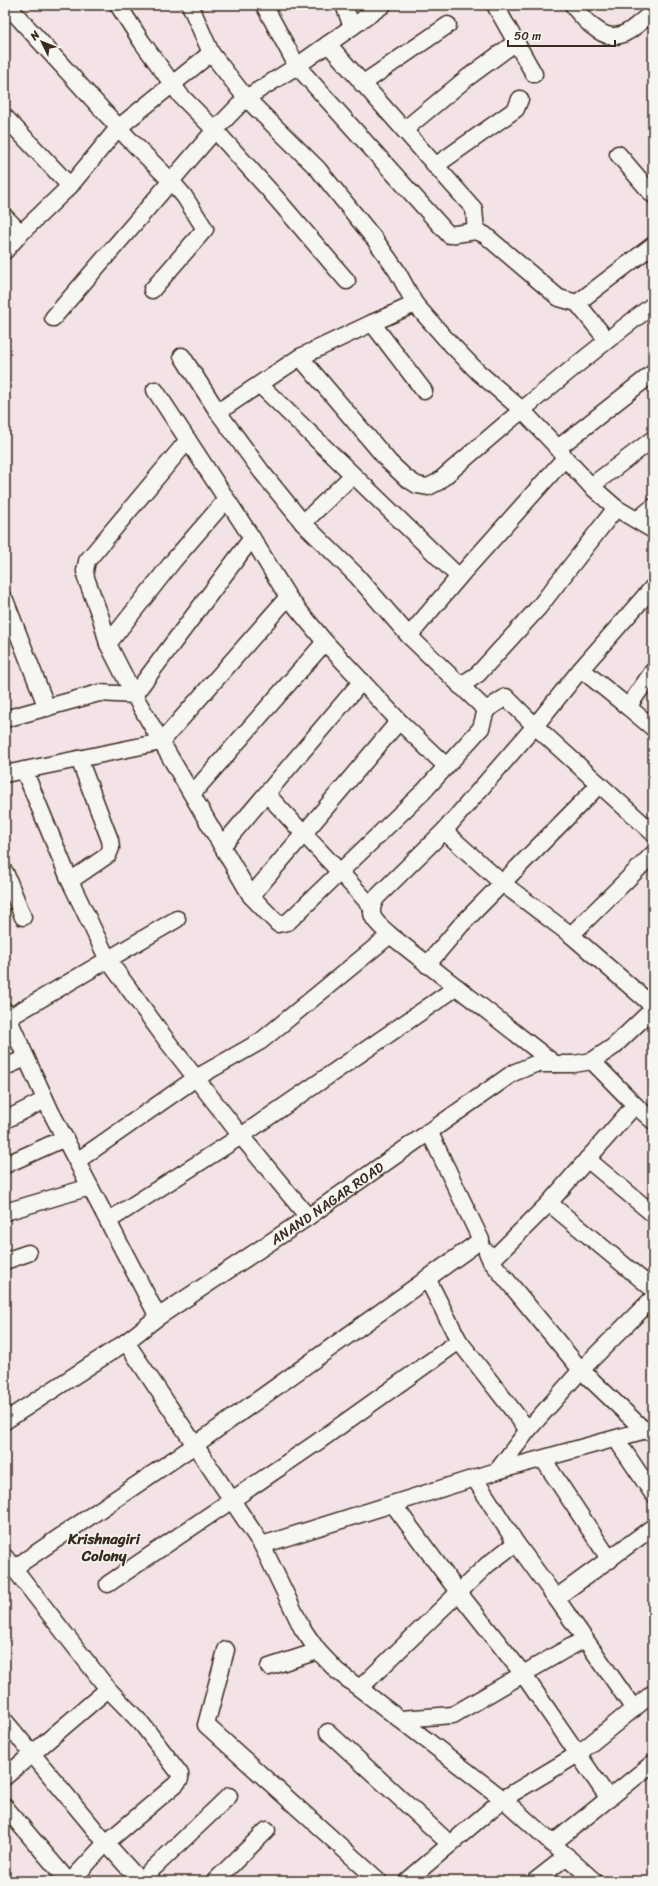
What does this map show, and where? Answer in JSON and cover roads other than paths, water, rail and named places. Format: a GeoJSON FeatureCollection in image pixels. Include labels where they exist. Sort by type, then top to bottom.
{"type":"FeatureCollection","features":[{"type":"Feature","properties":{"kind":"street"},"geometry":{"type":"LineString","coordinates":[[7,5],[118,128],[171,181],[184,196],[206,229],[152,290]]}},
{"type":"Feature","properties":{"kind":"street"},"geometry":{"type":"LineString","coordinates":[[118,5],[142,42],[181,96],[215,130],[347,281]]}},
{"type":"Feature","properties":{"kind":"street"},"geometry":{"type":"LineString","coordinates":[[190,5],[211,53],[246,98],[318,170],[376,241],[397,270],[415,304],[478,372],[521,409],[592,486],[616,508],[653,530]]}},
{"type":"Feature","properties":{"kind":"street"},"geometry":{"type":"LineString","coordinates":[[264,5],[297,66],[449,236],[476,231],[485,235],[559,298],[577,304],[607,340]]}},
{"type":"Feature","properties":{"kind":"street"},"geometry":{"type":"LineString","coordinates":[[344,5],[352,27]]}},
{"type":"Feature","properties":{"kind":"street"},"geometry":{"type":"LineString","coordinates":[[53,318],[215,130],[246,98],[297,66],[383,5]]}},
{"type":"Feature","properties":{"kind":"street"},"geometry":{"type":"LineString","coordinates":[[495,5],[534,74]]}},
{"type":"Feature","properties":{"kind":"street"},"geometry":{"type":"LineString","coordinates":[[573,5],[579,15],[596,29],[611,36],[628,32],[653,10]]}},
{"type":"Feature","properties":{"kind":"street"},"geometry":{"type":"LineString","coordinates":[[362,84],[448,25]]}},
{"type":"Feature","properties":{"kind":"street"},"geometry":{"type":"LineString","coordinates":[[404,130],[466,78],[516,42]]}},
{"type":"Feature","properties":{"kind":"street"},"geometry":{"type":"LineString","coordinates":[[328,44],[474,209],[476,231]]}},
{"type":"Feature","properties":{"kind":"street"},"geometry":{"type":"LineString","coordinates":[[5,251],[20,233],[70,186],[118,128],[211,53]]}},
{"type":"Feature","properties":{"kind":"street"},"geometry":{"type":"LineString","coordinates":[[435,166],[516,109],[520,99]]}},
{"type":"Feature","properties":{"kind":"street"},"geometry":{"type":"LineString","coordinates":[[5,117],[70,186]]}},
{"type":"Feature","properties":{"kind":"street"},"geometry":{"type":"LineString","coordinates":[[618,154],[653,195]]}},
{"type":"Feature","properties":{"kind":"street"},"geometry":{"type":"LineString","coordinates":[[5,217],[20,233]]}},
{"type":"Feature","properties":{"kind":"street"},"geometry":{"type":"LineString","coordinates":[[577,304],[653,245]]}},
{"type":"Feature","properties":{"kind":"street"},"geometry":{"type":"LineString","coordinates":[[218,412],[260,385],[300,356],[372,322],[415,304]]}},
{"type":"Feature","properties":{"kind":"street"},"geometry":{"type":"LineString","coordinates":[[300,356],[389,462],[406,478],[417,485],[428,487],[438,482],[521,409],[653,305]]}},
{"type":"Feature","properties":{"kind":"street"},"geometry":{"type":"LineString","coordinates":[[372,322],[424,391]]}},
{"type":"Feature","properties":{"kind":"street"},"geometry":{"type":"LineString","coordinates":[[182,356],[218,412],[261,471],[303,523],[357,576],[409,636],[486,710]]}},
{"type":"Feature","properties":{"kind":"street"},"geometry":{"type":"LineString","coordinates":[[409,636],[562,453],[653,373]]}},
{"type":"Feature","properties":{"kind":"street"},"geometry":{"type":"LineString","coordinates":[[260,385],[459,577]]}},
{"type":"Feature","properties":{"kind":"street"},"geometry":{"type":"LineString","coordinates":[[155,390],[252,538],[288,597],[325,642],[399,721],[446,766]]}},
{"type":"Feature","properties":{"kind":"street"},"geometry":{"type":"LineString","coordinates":[[592,486],[653,439]]}},
{"type":"Feature","properties":{"kind":"street"},"geometry":{"type":"LineString","coordinates":[[188,440],[87,561],[85,571],[86,578],[101,618],[108,644],[134,695],[251,896],[278,924],[288,922],[424,791],[481,728],[486,710],[506,697],[535,726],[653,833]]}},
{"type":"Feature","properties":{"kind":"street"},"geometry":{"type":"LineString","coordinates":[[303,523],[354,475]]}},
{"type":"Feature","properties":{"kind":"street"},"geometry":{"type":"LineString","coordinates":[[108,644],[174,560],[226,500]]}},
{"type":"Feature","properties":{"kind":"street"},"geometry":{"type":"LineString","coordinates":[[637,520],[653,507]]}},
{"type":"Feature","properties":{"kind":"street"},"geometry":{"type":"LineString","coordinates":[[460,686],[478,674],[539,607],[616,508]]}},
{"type":"Feature","properties":{"kind":"street"},"geometry":{"type":"LineString","coordinates":[[134,695],[252,538]]}},
{"type":"Feature","properties":{"kind":"street"},"geometry":{"type":"LineString","coordinates":[[556,1064],[457,986],[426,965],[390,935],[377,923],[371,913],[371,906],[377,897],[444,831],[535,726],[581,669],[653,587]]}},
{"type":"Feature","properties":{"kind":"street"},"geometry":{"type":"LineString","coordinates":[[5,774],[161,742],[288,597]]}},
{"type":"Feature","properties":{"kind":"street"},"geometry":{"type":"LineString","coordinates":[[5,600],[47,708]]}},
{"type":"Feature","properties":{"kind":"street"},"geometry":{"type":"LineString","coordinates":[[192,794],[325,642]]}},
{"type":"Feature","properties":{"kind":"street"},"geometry":{"type":"LineString","coordinates":[[581,669],[653,728]]}},
{"type":"Feature","properties":{"kind":"street"},"geometry":{"type":"LineString","coordinates":[[628,707],[653,671]]}},
{"type":"Feature","properties":{"kind":"street"},"geometry":{"type":"LineString","coordinates":[[222,846],[362,681]]}},
{"type":"Feature","properties":{"kind":"street"},"geometry":{"type":"LineString","coordinates":[[5,719],[99,693],[134,695]]}},
{"type":"Feature","properties":{"kind":"street"},"geometry":{"type":"LineString","coordinates":[[251,896],[399,721]]}},
{"type":"Feature","properties":{"kind":"street"},"geometry":{"type":"LineString","coordinates":[[70,881],[108,855],[111,848],[110,840],[79,759]]}},
{"type":"Feature","properties":{"kind":"street"},"geometry":{"type":"LineString","coordinates":[[24,770],[70,881],[108,960],[241,1136],[308,1216]]}},
{"type":"Feature","properties":{"kind":"street"},"geometry":{"type":"LineString","coordinates":[[426,965],[461,925],[599,785]]}},
{"type":"Feature","properties":{"kind":"street"},"geometry":{"type":"LineString","coordinates":[[267,794],[303,835],[341,872],[371,906]]}},
{"type":"Feature","properties":{"kind":"street"},"geometry":{"type":"LineString","coordinates":[[444,831],[502,883],[571,935],[651,1015],[613,1047],[592,1062],[653,1121]]}},
{"type":"Feature","properties":{"kind":"street"},"geometry":{"type":"LineString","coordinates":[[571,935],[653,854]]}},
{"type":"Feature","properties":{"kind":"street"},"geometry":{"type":"LineString","coordinates":[[5,872],[23,917]]}},
{"type":"Feature","properties":{"kind":"street"},"geometry":{"type":"LineString","coordinates":[[158,1317],[45,1100],[6,1017],[108,960],[177,919]]}},
{"type":"Feature","properties":{"kind":"street"},"geometry":{"type":"LineString","coordinates":[[77,1161],[196,1078],[261,1041],[390,935]]}},
{"type":"Feature","properties":{"kind":"street"},"geometry":{"type":"LineString","coordinates":[[108,1222],[241,1136],[457,986]]}},
{"type":"Feature","properties":{"kind":"street"},"geometry":{"type":"LineString","coordinates":[[5,1068],[26,1058]]}},
{"type":"Feature","properties":{"kind":"street","name":"ANAND NAGAR ROAD"},"geometry":{"type":"LineString","coordinates":[[5,1421],[126,1342],[158,1317],[308,1216],[513,1073],[535,1064],[592,1062]]}},
{"type":"Feature","properties":{"kind":"street"},"geometry":{"type":"LineString","coordinates":[[5,1120],[45,1100]]}},
{"type":"Feature","properties":{"kind":"street"},"geometry":{"type":"LineString","coordinates":[[491,1261],[549,1202],[635,1105]]}},
{"type":"Feature","properties":{"kind":"street"},"geometry":{"type":"LineString","coordinates":[[429,1131],[491,1261],[581,1370],[649,1430]]}},
{"type":"Feature","properties":{"kind":"street"},"geometry":{"type":"LineString","coordinates":[[5,1165],[65,1138]]}},
{"type":"Feature","properties":{"kind":"street"},"geometry":{"type":"LineString","coordinates":[[587,1159],[653,1214]]}},
{"type":"Feature","properties":{"kind":"street"},"geometry":{"type":"LineString","coordinates":[[5,1212],[90,1187]]}},
{"type":"Feature","properties":{"kind":"street"},"geometry":{"type":"LineString","coordinates":[[549,1202],[653,1288]]}},
{"type":"Feature","properties":{"kind":"street"},"geometry":{"type":"LineString","coordinates":[[71,1881],[106,1843],[176,1784],[180,1779],[180,1774],[142,1724],[108,1689],[9,1563],[195,1445],[481,1240]]}},
{"type":"Feature","properties":{"kind":"street"},"geometry":{"type":"LineString","coordinates":[[5,1261],[28,1253]]}},
{"type":"Feature","properties":{"kind":"street"},"geometry":{"type":"LineString","coordinates":[[427,1278],[459,1341],[528,1430]]}},
{"type":"Feature","properties":{"kind":"street"},"geometry":{"type":"LineString","coordinates":[[497,1471],[528,1430],[581,1370],[653,1298]]}},
{"type":"Feature","properties":{"kind":"street"},"geometry":{"type":"LineString","coordinates":[[108,1584],[231,1499],[316,1443],[459,1341]]}},
{"type":"Feature","properties":{"kind":"street"},"geometry":{"type":"LineString","coordinates":[[126,1342],[262,1544],[302,1628],[318,1651],[338,1671],[503,1798],[594,1881]]}},
{"type":"Feature","properties":{"kind":"street"},"geometry":{"type":"LineString","coordinates":[[262,1544],[497,1471],[649,1430]]}},
{"type":"Feature","properties":{"kind":"street"},"geometry":{"type":"LineString","coordinates":[[616,1439],[653,1494]]}},
{"type":"Feature","properties":{"kind":"street"},"geometry":{"type":"LineString","coordinates":[[543,1459],[610,1560]]}},
{"type":"Feature","properties":{"kind":"street"},"geometry":{"type":"LineString","coordinates":[[475,1479],[516,1543],[634,1709]]}},
{"type":"Feature","properties":{"kind":"street"},"geometry":{"type":"LineString","coordinates":[[393,1504],[459,1593],[523,1674],[609,1799]]}},
{"type":"Feature","properties":{"kind":"street"},"geometry":{"type":"LineString","coordinates":[[556,1598],[610,1560],[653,1527]]}},
{"type":"Feature","properties":{"kind":"street"},"geometry":{"type":"LineString","coordinates":[[360,1688],[488,1565],[516,1543]]}},
{"type":"Feature","properties":{"kind":"street"},"geometry":{"type":"LineString","coordinates":[[401,1719],[453,1715],[585,1639]]}},
{"type":"Feature","properties":{"kind":"street"},"geometry":{"type":"LineString","coordinates":[[226,1650],[206,1725],[379,1881]]}},
{"type":"Feature","properties":{"kind":"street"},"geometry":{"type":"LineString","coordinates":[[269,1667],[318,1651]]}},
{"type":"Feature","properties":{"kind":"street"},"geometry":{"type":"LineString","coordinates":[[5,1777],[108,1689]]}},
{"type":"Feature","properties":{"kind":"street"},"geometry":{"type":"LineString","coordinates":[[407,1881],[503,1798],[578,1754],[653,1694]]}},
{"type":"Feature","properties":{"kind":"street"},"geometry":{"type":"LineString","coordinates":[[5,1722],[106,1843],[140,1881],[229,1796]]}},
{"type":"Feature","properties":{"kind":"street"},"geometry":{"type":"LineString","coordinates":[[328,1732],[450,1844]]}},
{"type":"Feature","properties":{"kind":"street"},"geometry":{"type":"LineString","coordinates":[[552,1844],[653,1764]]}},
{"type":"Feature","properties":{"kind":"street"},"geometry":{"type":"LineString","coordinates":[[5,1807],[68,1881]]}},
{"type":"Feature","properties":{"kind":"street"},"geometry":{"type":"LineString","coordinates":[[215,1881],[267,1830]]}},
{"type":"Feature","properties":{"kind":"street"},"geometry":{"type":"LineString","coordinates":[[536,1881],[567,1856]]}},
{"type":"Feature","properties":{"kind":"district","name":"Krishnagiri Colony"},"geometry":{"type":"Point","coordinates":[104,1548]}}]}
